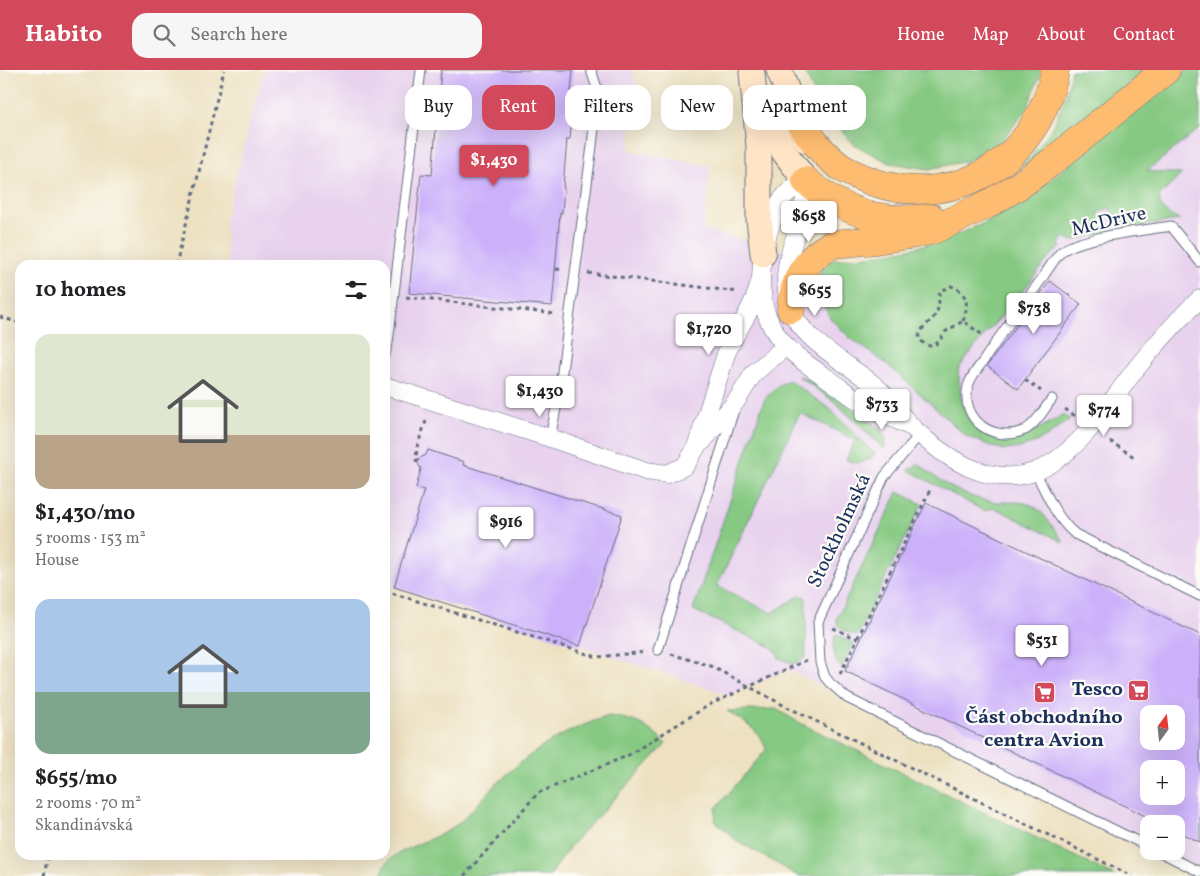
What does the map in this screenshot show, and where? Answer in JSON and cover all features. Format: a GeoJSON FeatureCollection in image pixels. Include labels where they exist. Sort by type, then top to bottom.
{"type":"FeatureCollection","features":[{"type":"Feature","properties":{"kind":"highway"},"geometry":{"type":"LineString","coordinates":[[805,130],[825,154],[841,168],[853,174],[885,186],[917,190],[938,189],[960,183],[981,174],[1008,157],[1031,132],[1045,107],[1056,70]]}},
{"type":"Feature","properties":{"kind":"highway"},"geometry":{"type":"LineString","coordinates":[[791,309],[794,289],[800,275],[809,261],[826,247],[841,242],[876,240],[933,230],[1004,195],[1034,175],[1166,70]]}},
{"type":"Feature","properties":{"kind":"highway"},"geometry":{"type":"LineString","coordinates":[[806,181],[825,175],[853,174]]}},
{"type":"Feature","properties":{"kind":"highway"},"geometry":{"type":"LineString","coordinates":[[806,181],[827,198],[842,206],[870,216],[915,220],[962,216]]}},
{"type":"Feature","properties":{"kind":"main road"},"geometry":{"type":"LineString","coordinates":[[779,70],[784,85]]}},
{"type":"Feature","properties":{"kind":"main road"},"geometry":{"type":"LineString","coordinates":[[751,71],[784,152],[806,181]]}},
{"type":"Feature","properties":{"kind":"main road"},"geometry":{"type":"LineString","coordinates":[[751,71],[759,146],[759,220],[762,266]]}},
{"type":"Feature","properties":{"kind":"main road"},"geometry":{"type":"LineString","coordinates":[[803,130],[807,151],[806,181]]}},
{"type":"Feature","properties":{"kind":"street"},"geometry":{"type":"LineString","coordinates":[[696,448],[726,354],[753,303],[780,202],[791,189],[806,181]]}},
{"type":"Feature","properties":{"kind":"street"},"geometry":{"type":"LineString","coordinates":[[806,181],[803,209],[790,248],[786,270],[786,289],[791,309],[806,332],[876,386],[916,430],[956,461],[974,469],[1006,476],[1018,475],[1035,471],[1057,458],[1090,428],[1140,364],[1200,299]]}},
{"type":"Feature","properties":{"kind":"street"},"geometry":{"type":"LineString","coordinates":[[762,266],[764,308],[776,335],[786,346],[801,360],[866,405],[916,430]]}},
{"type":"Feature","properties":{"kind":"street"},"geometry":{"type":"LineString","coordinates":[[390,388],[656,474],[667,474],[685,466],[696,448],[737,400],[754,373],[786,346]]}},
{"type":"Feature","properties":{"kind":"lane"},"geometry":{"type":"LineString","coordinates":[[390,326],[421,70]]}},
{"type":"Feature","properties":{"kind":"lane"},"geometry":{"type":"LineString","coordinates":[[550,438],[559,394],[575,282],[596,109],[598,91],[591,70]]}},
{"type":"Feature","properties":{"kind":"lane","name":"McDrive"},"geometry":{"type":"LineString","coordinates":[[1050,398],[1032,426],[1018,432],[1004,434],[989,431],[977,422],[969,409],[967,397],[970,380],[1062,252],[1085,241],[1171,226],[1200,262]]}},
{"type":"Feature","properties":{"kind":"lane"},"geometry":{"type":"LineString","coordinates":[[658,650],[737,400]]}},
{"type":"Feature","properties":{"kind":"lane","name":"Stockholmská"},"geometry":{"type":"LineString","coordinates":[[916,430],[884,477],[818,622],[819,654],[825,677],[847,698],[1140,843]]}},
{"type":"Feature","properties":{"kind":"lane"},"geometry":{"type":"LineString","coordinates":[[1035,471],[1056,512],[1068,528],[1114,555],[1200,596]]}},
{"type":"Feature","properties":{"kind":"lane"},"geometry":{"type":"LineString","coordinates":[[1176,860],[1200,872]]}},
{"type":"Feature","properties":{"kind":"path"},"geometry":{"type":"LineString","coordinates":[[177,260],[224,70]]}},
{"type":"Feature","properties":{"kind":"path"},"geometry":{"type":"LineString","coordinates":[[586,273],[739,292]]}},
{"type":"Feature","properties":{"kind":"path"},"geometry":{"type":"LineString","coordinates":[[947,288],[957,288],[966,299],[968,308],[963,321],[945,332],[939,342],[931,346],[925,345],[919,338],[920,330],[937,311],[940,291],[947,288]]}},
{"type":"Feature","properties":{"kind":"path"},"geometry":{"type":"LineString","coordinates":[[405,297],[556,314]]}},
{"type":"Feature","properties":{"kind":"path"},"geometry":{"type":"LineString","coordinates":[[0,317],[15,321]]}},
{"type":"Feature","properties":{"kind":"path"},"geometry":{"type":"LineString","coordinates":[[963,321],[985,336]]}},
{"type":"Feature","properties":{"kind":"path"},"geometry":{"type":"LineString","coordinates":[[1025,380],[1050,398]]}},
{"type":"Feature","properties":{"kind":"path"},"geometry":{"type":"LineString","coordinates":[[1065,409],[1075,416]]}},
{"type":"Feature","properties":{"kind":"path"},"geometry":{"type":"LineString","coordinates":[[419,461],[416,460],[417,447],[426,420]]}},
{"type":"Feature","properties":{"kind":"path"},"geometry":{"type":"LineString","coordinates":[[1110,441],[1134,458]]}},
{"type":"Feature","properties":{"kind":"path"},"geometry":{"type":"LineString","coordinates":[[842,670],[930,490]]}},
{"type":"Feature","properties":{"kind":"path"},"geometry":{"type":"LineString","coordinates":[[390,594],[597,657],[658,650],[711,666],[785,706],[1132,876]]}},
{"type":"Feature","properties":{"kind":"path"},"geometry":{"type":"LineString","coordinates":[[818,622],[858,639]]}},
{"type":"Feature","properties":{"kind":"path"},"geometry":{"type":"LineString","coordinates":[[464,876],[538,793],[627,756],[709,705],[819,654]]}},
{"type":"Feature","properties":{"kind":"path"},"geometry":{"type":"LineString","coordinates":[[44,876],[47,860]]}},
{"type":"Feature","properties":{"kind":"shaded area"},"geometry":{"type":"Polygon","coordinates":[[[266,70],[632,70],[636,85],[565,85],[565,130],[631,130],[629,150],[710,166],[704,230],[836,264],[963,241],[1200,130],[1200,868],[1184,860],[1185,815],[1140,815],[1140,839],[787,669],[730,695],[390,585],[390,260],[228,260],[225,220],[263,74],[266,70]]]}},
{"type":"Feature","properties":{"kind":"green space"},"geometry":{"type":"Polygon","coordinates":[[[804,70],[1040,70],[1039,78],[1026,111],[1001,141],[967,161],[929,169],[890,163],[855,145],[841,130],[866,130],[866,85],[811,85],[804,70]]]}},
{"type":"Feature","properties":{"kind":"green space"},"geometry":{"type":"Polygon","coordinates":[[[1071,70],[1146,70],[1082,122],[1010,174],[1038,148],[1060,111],[1067,91],[1071,70]]]}},
{"type":"Feature","properties":{"kind":"green space"},"geometry":{"type":"Polygon","coordinates":[[[1188,70],[1200,70],[1200,128],[1147,171],[1182,174],[1160,196],[1159,200],[1165,211],[1180,220],[1125,228],[1109,208],[1098,213],[1111,231],[1072,241],[1065,237],[1059,244],[1061,247],[1044,264],[958,370],[965,412],[974,426],[985,435],[997,438],[1011,438],[1025,435],[1038,429],[1063,414],[1070,419],[1048,436],[1020,448],[1006,450],[966,436],[888,365],[849,337],[830,318],[818,289],[818,278],[831,259],[880,254],[929,244],[976,227],[998,216],[1053,178],[1174,79],[1188,70]]]}},
{"type":"Feature","properties":{"kind":"green space"},"geometry":{"type":"Polygon","coordinates":[[[996,183],[969,199],[967,197],[969,195],[996,183]]]}},
{"type":"Feature","properties":{"kind":"green space"},"geometry":{"type":"Polygon","coordinates":[[[798,376],[815,383],[880,430],[886,440],[884,449],[835,402],[798,376]]]}},
{"type":"Feature","properties":{"kind":"green space"},"geometry":{"type":"Polygon","coordinates":[[[789,380],[830,409],[875,454],[862,462],[846,460],[855,440],[800,413],[717,586],[772,613],[800,595],[806,598],[806,657],[794,664],[779,658],[776,651],[769,646],[693,610],[764,400],[775,388],[789,380]]]}},
{"type":"Feature","properties":{"kind":"green space"},"geometry":{"type":"Polygon","coordinates":[[[919,464],[946,484],[976,498],[998,502],[1020,502],[1033,506],[1042,513],[1064,541],[994,508],[984,511],[908,470],[919,464]]]}},
{"type":"Feature","properties":{"kind":"green space"},"geometry":{"type":"Polygon","coordinates":[[[898,492],[922,504],[857,636],[840,628],[837,618],[898,492]]]}},
{"type":"Feature","properties":{"kind":"green space"},"geometry":{"type":"Polygon","coordinates":[[[835,634],[854,643],[841,668],[835,656],[835,634]]]}},
{"type":"Feature","properties":{"kind":"green space"},"geometry":{"type":"Polygon","coordinates":[[[776,709],[800,723],[1115,876],[798,876],[736,840],[715,821],[716,808],[766,750],[764,743],[756,732],[727,711],[776,709]]]}},
{"type":"Feature","properties":{"kind":"green space"},"geometry":{"type":"Polygon","coordinates":[[[609,716],[634,721],[646,727],[666,744],[571,845],[550,876],[382,876],[385,865],[391,859],[407,849],[452,828],[525,759],[551,741],[579,727],[609,716]]]}},
{"type":"Feature","properties":{"kind":"building"},"geometry":{"type":"Polygon","coordinates":[[[441,70],[573,70],[572,85],[565,85],[565,130],[571,130],[570,139],[567,139],[562,213],[560,213],[552,306],[409,293],[421,174],[432,175],[436,130],[472,130],[472,85],[440,85],[441,70]]]}},
{"type":"Feature","properties":{"kind":"building"},"geometry":{"type":"Polygon","coordinates":[[[1050,281],[1081,304],[1018,389],[987,366],[1050,281]]]}},
{"type":"Feature","properties":{"kind":"building"},"geometry":{"type":"Polygon","coordinates":[[[428,450],[464,462],[463,465],[622,515],[580,646],[394,587],[424,490],[416,488],[421,469],[416,460],[426,455],[428,450]]]}},
{"type":"Feature","properties":{"kind":"building","name":"Část obchodního centra Avion"},"geometry":{"type":"Polygon","coordinates":[[[926,503],[1200,635],[1200,842],[1185,835],[1185,815],[1143,815],[845,671],[926,503]]]}},
{"type":"Feature","properties":{"kind":"place","name":"Tesco"},"geometry":{"type":"Point","coordinates":[1139,690]}},
{"type":"Feature","properties":{"kind":"place","name":"Část obchodního centra Avion"},"geometry":{"type":"Point","coordinates":[1044,692]}}]}
